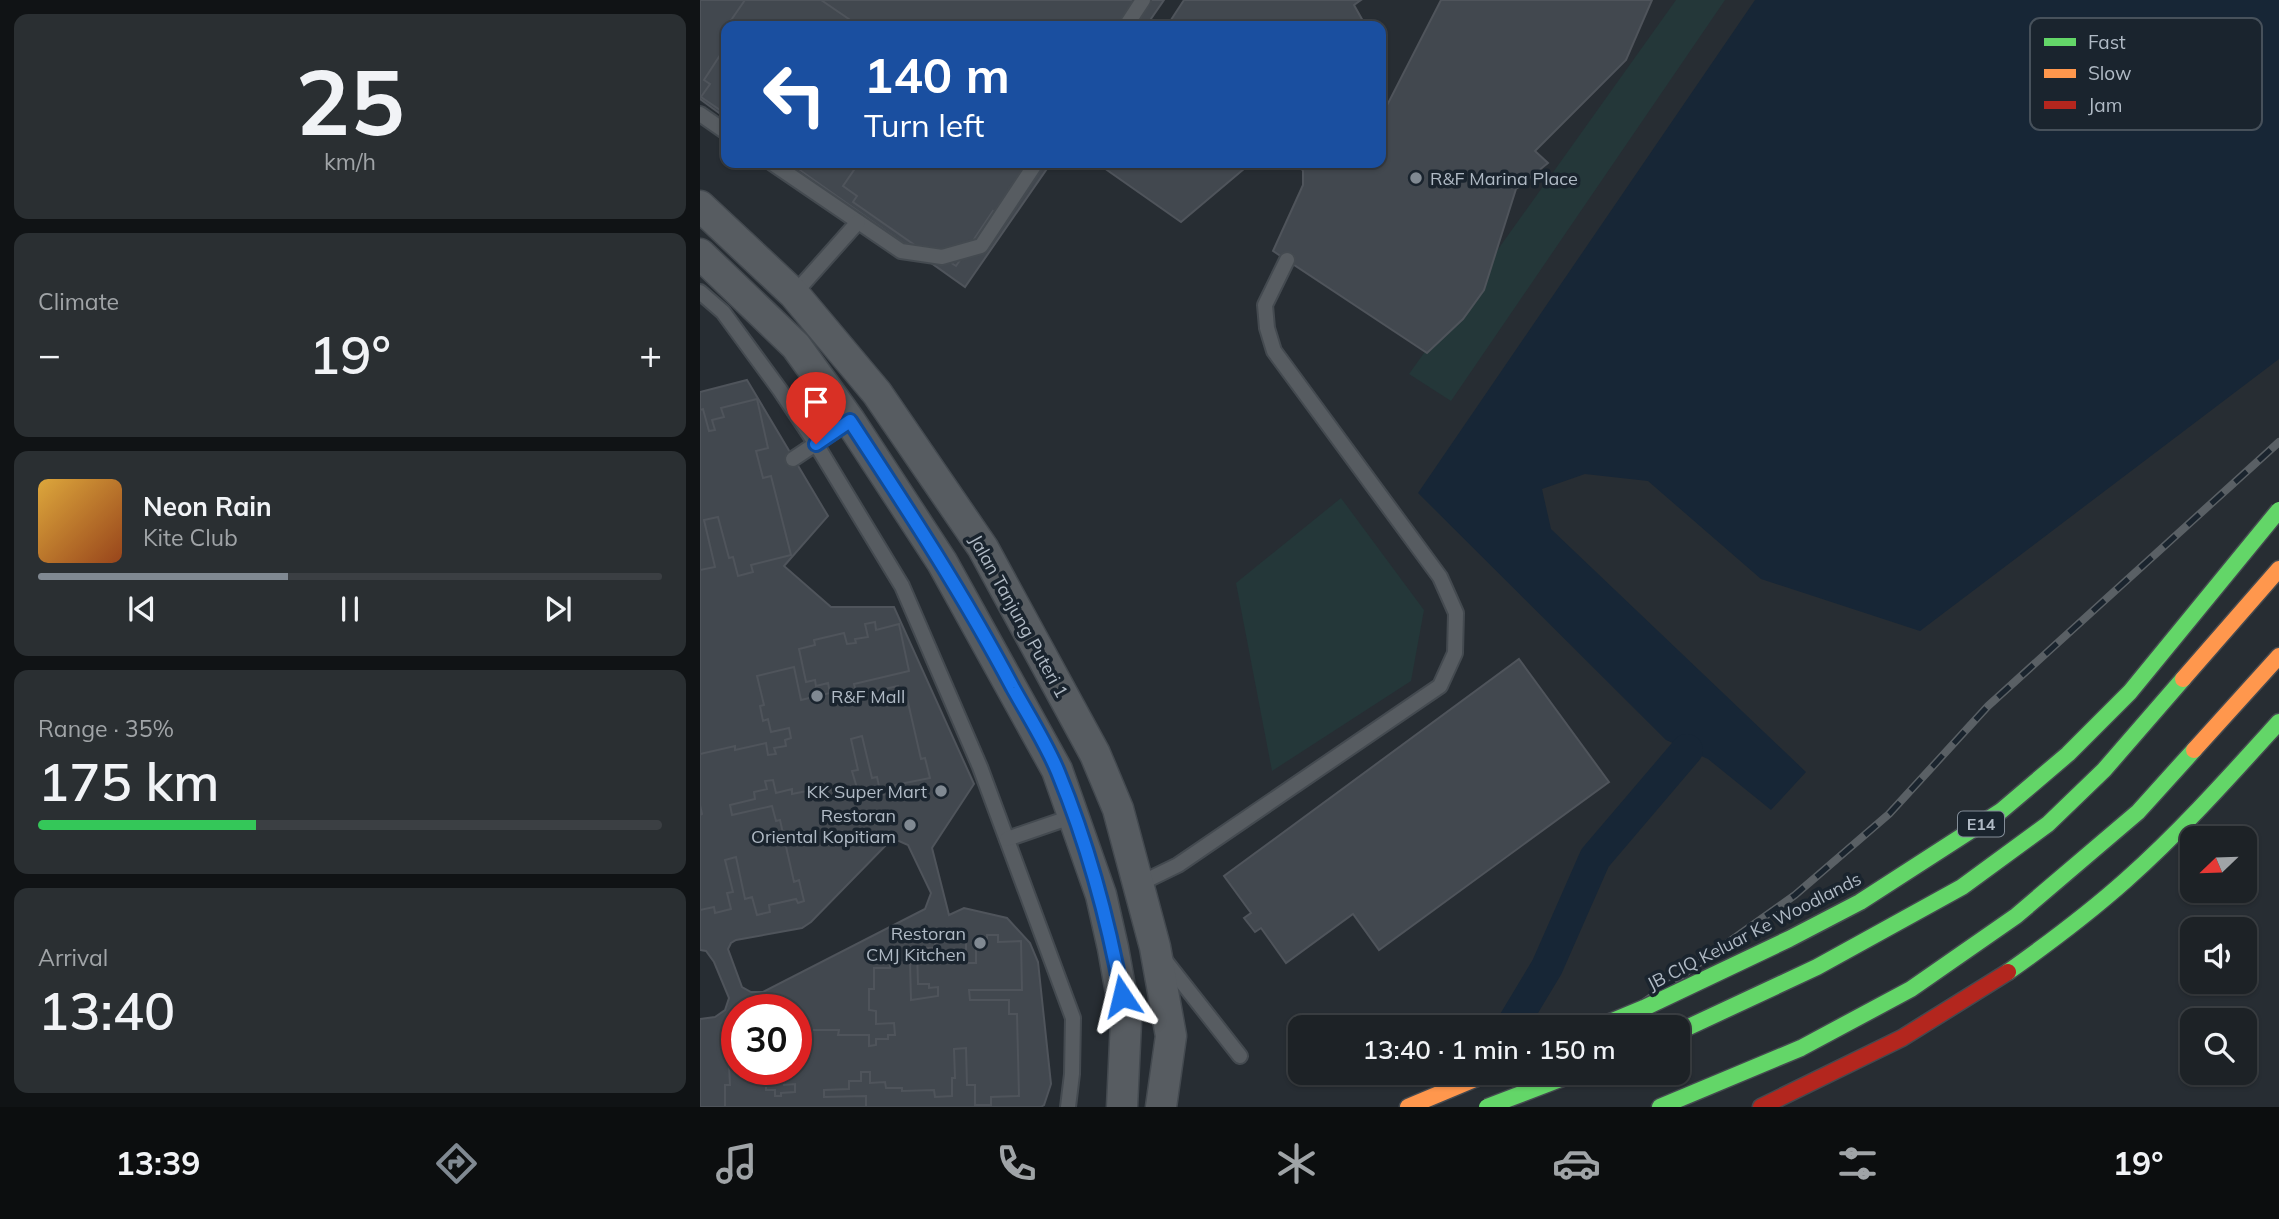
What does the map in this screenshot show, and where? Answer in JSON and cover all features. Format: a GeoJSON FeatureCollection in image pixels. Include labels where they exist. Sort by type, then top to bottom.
{"type":"FeatureCollection","features":[{"type":"Feature","properties":{"kind":"highway","name":"JB CIQ Keluar Ke Woodlands"},"geometry":{"type":"LineString","coordinates":[[1627,1015],[1765,951],[1860,902],[2001,811],[2068,754],[2130,692],[2279,510]]}},
{"type":"Feature","properties":{"kind":"highway","name":"E14"},"geometry":{"type":"LineString","coordinates":[[1690,1025],[1817,967],[1962,887],[2048,824],[2104,770],[2279,569]]}},
{"type":"Feature","properties":{"kind":"highway"},"geometry":{"type":"LineString","coordinates":[[1660,1107],[1801,1048],[1910,989],[2016,916],[2138,812],[2279,656]]}},
{"type":"Feature","properties":{"kind":"highway"},"geometry":{"type":"LineString","coordinates":[[1761,1107],[1924,1026],[2027,958],[2124,881],[2223,783],[2279,722]]}},
{"type":"Feature","properties":{"kind":"highway"},"geometry":{"type":"LineString","coordinates":[[1408,1107],[1460,1085]]}},
{"type":"Feature","properties":{"kind":"highway"},"geometry":{"type":"LineString","coordinates":[[1487,1107],[1545,1085]]}},
{"type":"Feature","properties":{"kind":"street","name":"Jalan Tanjung Puteri 1"},"geometry":{"type":"LineString","coordinates":[[700,206],[794,294],[877,393],[983,548],[1096,754],[1118,809],[1155,947],[1171,1036],[1161,1107]]}},
{"type":"Feature","properties":{"kind":"street"},"geometry":{"type":"LineString","coordinates":[[700,254],[796,346],[850,421],[943,562],[1057,770],[1101,895],[1126,1021],[1122,1107]]}},
{"type":"Feature","properties":{"kind":"street"},"geometry":{"type":"LineString","coordinates":[[1006,674],[1040,651]]}},
{"type":"Feature","properties":{"kind":"lane"},"geometry":{"type":"LineString","coordinates":[[1129,21],[1143,0]]}},
{"type":"Feature","properties":{"kind":"lane"},"geometry":{"type":"LineString","coordinates":[[700,114],[721,129]]}},
{"type":"Feature","properties":{"kind":"lane"},"geometry":{"type":"LineString","coordinates":[[779,168],[901,251],[942,257],[981,246],[1033,168]]}},
{"type":"Feature","properties":{"kind":"lane"},"geometry":{"type":"LineString","coordinates":[[794,294],[859,222]]}},
{"type":"Feature","properties":{"kind":"lane"},"geometry":{"type":"LineString","coordinates":[[1139,884],[1178,865],[1440,686],[1455,653],[1456,613],[1440,577],[1274,351],[1267,328],[1265,305],[1287,260]]}},
{"type":"Feature","properties":{"kind":"lane"},"geometry":{"type":"LineString","coordinates":[[700,292],[723,312],[747,343],[816,444],[902,586],[979,767],[1073,1018],[1072,1074],[1068,1107]]}},
{"type":"Feature","properties":{"kind":"lane"},"geometry":{"type":"LineString","coordinates":[[793,458],[850,421]]}},
{"type":"Feature","properties":{"kind":"lane"},"geometry":{"type":"LineString","coordinates":[[1007,839],[1074,816]]}},
{"type":"Feature","properties":{"kind":"lane"},"geometry":{"type":"LineString","coordinates":[[1155,947],[1240,1056]]}},
{"type":"Feature","properties":{"kind":"shaded area"},"geometry":{"type":"Polygon","coordinates":[[[1676,0],[1725,0],[1451,401],[1409,374],[1676,0]]]}},
{"type":"Feature","properties":{"kind":"shaded area"},"geometry":{"type":"Polygon","coordinates":[[[1341,498],[1424,610],[1411,681],[1272,771],[1236,583],[1341,498]]]}},
{"type":"Feature","properties":{"kind":"water"},"geometry":{"type":"Polygon","coordinates":[[[1755,0],[2279,0],[2279,359],[1920,631],[1761,579],[1648,481],[1585,474],[1542,489],[1551,529],[1806,772],[1771,810],[1708,759],[1666,740],[1418,493],[1755,0]]]}},
{"type":"Feature","properties":{"kind":"building"},"geometry":{"type":"Polygon","coordinates":[[[700,0],[1164,0],[1149,21],[721,21],[721,114],[700,99],[700,0]]]}},
{"type":"Feature","properties":{"kind":"building"},"geometry":{"type":"Polygon","coordinates":[[[745,0],[821,0],[852,21],[730,21],[745,0]]]}},
{"type":"Feature","properties":{"kind":"building"},"geometry":{"type":"Polygon","coordinates":[[[1184,0],[1361,0],[1354,5],[1363,21],[1170,21],[1184,0]]]}},
{"type":"Feature","properties":{"kind":"building","name":"R&F Marina Place"},"geometry":{"type":"Polygon","coordinates":[[[1441,0],[1652,0],[1626,60],[1535,151],[1548,163],[1516,189],[1484,290],[1463,319],[1427,353],[1273,251],[1303,185],[1301,168],[1386,168],[1386,107],[1441,0]]]}},
{"type":"Feature","properties":{"kind":"building"},"geometry":{"type":"Polygon","coordinates":[[[721,54],[721,111],[701,97],[710,84],[704,80],[721,54]]]}},
{"type":"Feature","properties":{"kind":"building"},"geometry":{"type":"Polygon","coordinates":[[[797,168],[1048,168],[965,287],[797,168]]]}},
{"type":"Feature","properties":{"kind":"building"},"geometry":{"type":"Polygon","coordinates":[[[855,168],[1034,168],[1005,219],[993,211],[956,266],[942,257],[939,262],[853,202],[857,196],[843,186],[855,168]]]}},
{"type":"Feature","properties":{"kind":"building"},"geometry":{"type":"Polygon","coordinates":[[[1104,168],[1245,168],[1181,222],[1104,168]]]}},
{"type":"Feature","properties":{"kind":"building","name":"R&F Mall"},"geometry":{"type":"Polygon","coordinates":[[[747,380],[828,516],[784,566],[831,607],[894,607],[974,784],[932,848],[949,915],[964,908],[1007,918],[1030,943],[1038,962],[1051,1084],[1044,1105],[700,1107],[700,1019],[715,1017],[721,1013],[721,1085],[812,1085],[812,994],[727,994],[714,962],[706,951],[700,950],[700,392],[747,380]],[[890,841],[802,928],[731,943],[728,949],[742,987],[751,992],[763,992],[925,909],[931,893],[908,845],[890,841]]]}},
{"type":"Feature","properties":{"kind":"building"},"geometry":{"type":"Polygon","coordinates":[[[757,399],[768,448],[756,451],[763,478],[771,476],[791,555],[751,565],[753,572],[738,576],[733,557],[729,558],[718,517],[704,520],[715,567],[700,570],[700,410],[703,409],[709,431],[715,430],[712,420],[724,417],[721,408],[757,399]]]}},
{"type":"Feature","properties":{"kind":"building"},"geometry":{"type":"Polygon","coordinates":[[[875,622],[876,630],[899,624],[909,671],[854,684],[857,695],[898,686],[901,699],[907,698],[921,759],[925,758],[930,778],[895,785],[897,792],[881,795],[877,777],[872,778],[862,736],[851,739],[858,770],[852,771],[857,788],[840,791],[839,788],[808,795],[807,791],[792,794],[792,789],[776,793],[773,780],[765,781],[767,789],[754,792],[755,799],[730,805],[732,815],[772,806],[776,821],[780,820],[794,882],[799,880],[804,901],[798,903],[796,899],[769,905],[770,912],[757,915],[752,897],[745,899],[736,857],[725,860],[733,892],[727,893],[731,909],[715,913],[714,907],[700,910],[700,754],[735,746],[735,750],[766,743],[768,755],[776,754],[774,748],[786,746],[785,740],[791,738],[789,728],[771,732],[768,719],[763,721],[760,706],[764,705],[757,676],[794,667],[801,700],[830,693],[828,683],[816,686],[815,680],[806,682],[799,649],[815,645],[814,640],[844,633],[847,644],[856,643],[855,639],[868,637],[865,624],[875,622]]]}},
{"type":"Feature","properties":{"kind":"building"},"geometry":{"type":"Polygon","coordinates":[[[1519,659],[1609,782],[1379,950],[1353,914],[1286,963],[1261,928],[1255,932],[1244,918],[1251,913],[1224,876],[1519,659]]]}},
{"type":"Feature","properties":{"kind":"building"},"geometry":{"type":"Polygon","coordinates":[[[987,935],[998,935],[998,942],[1021,941],[1022,990],[969,990],[970,1000],[1009,1000],[1009,1014],[1017,1014],[1019,1096],[991,1097],[991,1105],[975,1105],[975,1085],[967,1085],[966,1048],[954,1049],[955,1078],[952,1078],[952,1096],[935,1097],[934,1090],[902,1091],[902,1088],[886,1088],[885,1082],[870,1083],[870,1072],[861,1072],[861,1081],[849,1081],[849,1089],[824,1090],[824,1097],[866,1096],[866,1107],[725,1107],[725,1085],[766,1085],[766,1090],[775,1090],[775,1096],[781,1096],[781,1093],[795,1092],[795,1085],[812,1085],[812,1030],[839,1030],[838,1035],[869,1035],[869,1046],[876,1045],[876,1039],[888,1039],[888,1035],[895,1035],[894,1023],[876,1024],[876,1011],[869,1010],[869,989],[874,989],[874,968],[890,968],[890,962],[910,962],[911,1000],[938,996],[938,987],[929,988],[929,984],[918,984],[917,948],[935,948],[935,940],[966,939],[966,963],[976,963],[976,946],[987,945],[987,935]]]}},
{"type":"Feature","properties":{"kind":"waterway"},"geometry":{"type":"LineString","coordinates":[[1518,1015],[1547,967],[1595,858],[1687,750]]}},
{"type":"Feature","properties":{"kind":"railway"},"geometry":{"type":"LineString","coordinates":[[1626,1015],[1795,895],[1889,814],[1988,706],[2279,442]]}},
{"type":"Feature","properties":{"kind":"railway"},"geometry":{"type":"LineString","coordinates":[[1491,1107],[1524,1085]]}},
{"type":"Feature","properties":{"kind":"traffic: fast"},"geometry":{"type":"LineString","coordinates":[[1627,1015],[1789,939],[1860,902],[2001,811],[2068,754],[2130,692],[2279,510]]}},
{"type":"Feature","properties":{"kind":"traffic: fast"},"geometry":{"type":"LineString","coordinates":[[1690,1026],[1817,967],[1962,887],[2048,824],[2104,770],[2183,679]]}},
{"type":"Feature","properties":{"kind":"traffic: fast"},"geometry":{"type":"LineString","coordinates":[[2008,972],[2083,916],[2146,861],[2205,803],[2279,722]]}},
{"type":"Feature","properties":{"kind":"traffic: fast"},"geometry":{"type":"LineString","coordinates":[[1660,1107],[1801,1048],[1911,989],[2016,916],[2138,812],[2194,750]]}},
{"type":"Feature","properties":{"kind":"traffic: fast"},"geometry":{"type":"LineString","coordinates":[[1487,1107],[1545,1085]]}},
{"type":"Feature","properties":{"kind":"traffic: slow"},"geometry":{"type":"LineString","coordinates":[[2183,679],[2279,569]]}},
{"type":"Feature","properties":{"kind":"traffic: slow"},"geometry":{"type":"LineString","coordinates":[[2194,750],[2279,656]]}},
{"type":"Feature","properties":{"kind":"traffic: slow"},"geometry":{"type":"LineString","coordinates":[[1408,1107],[1460,1085]]}},
{"type":"Feature","properties":{"kind":"traffic: jam"},"geometry":{"type":"LineString","coordinates":[[1761,1107],[1902,1038],[2008,972]]}},
{"type":"Feature","properties":{"kind":"place","name":"R&F Marina Place"},"geometry":{"type":"Point","coordinates":[1416,178]}},
{"type":"Feature","properties":{"kind":"place","name":"R&F Mall"},"geometry":{"type":"Point","coordinates":[817,696]}},
{"type":"Feature","properties":{"kind":"place","name":"KK Super Mart"},"geometry":{"type":"Point","coordinates":[941,791]}},
{"type":"Feature","properties":{"kind":"place","name":"Restoran Oriental Kopitiam"},"geometry":{"type":"Point","coordinates":[910,825]}},
{"type":"Feature","properties":{"kind":"place","name":"Restoran CMJ Kitchen"},"geometry":{"type":"Point","coordinates":[980,943]}},
{"type":"Feature","properties":{"kind":"route"},"geometry":{"type":"LineString","coordinates":[[816,444],[850,421],[943,562],[1006,674],[1057,770],[1074,816],[1101,895],[1122,996]]}}]}
